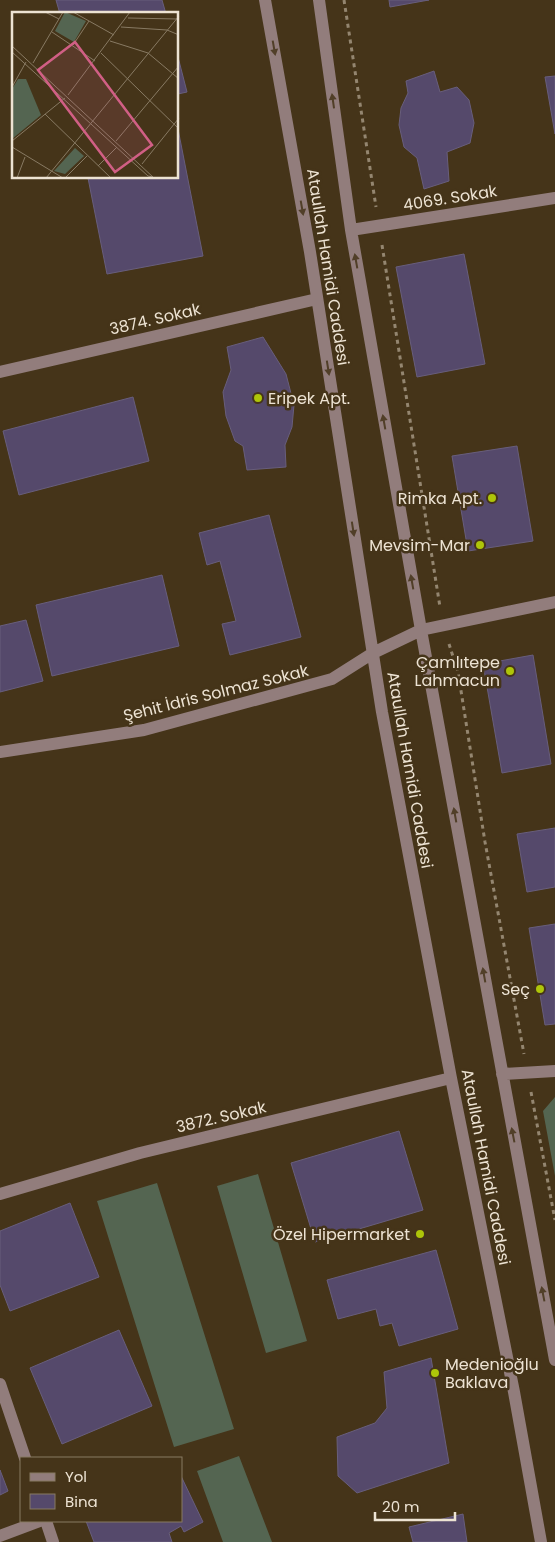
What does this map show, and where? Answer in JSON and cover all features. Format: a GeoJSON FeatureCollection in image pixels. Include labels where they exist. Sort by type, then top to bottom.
{"type":"FeatureCollection","features":[{"type":"Feature","properties":{"kind":"street","name":"Ataullah Hamidi Caddesi"},"geometry":{"type":"LineString","coordinates":[[265,0],[317,299],[384,722],[514,1392],[541,1542]]}},
{"type":"Feature","properties":{"kind":"street","name":"Ataullah Hamidi Caddesi"},"geometry":{"type":"LineString","coordinates":[[319,0],[351,230],[420,630],[555,1360]]}},
{"type":"Feature","properties":{"kind":"street","name":"4069. Sokak"},"geometry":{"type":"LineString","coordinates":[[351,230],[555,198]]}},
{"type":"Feature","properties":{"kind":"street","name":"3874. Sokak"},"geometry":{"type":"LineString","coordinates":[[0,372],[317,299]]}},
{"type":"Feature","properties":{"kind":"street","name":"Şehit İdris Solmaz Sokak"},"geometry":{"type":"LineString","coordinates":[[0,752],[144,730],[332,679],[373,654],[420,630],[555,602]]}},
{"type":"Feature","properties":{"kind":"street"},"geometry":{"type":"LineString","coordinates":[[502,1074],[555,1072]]}},
{"type":"Feature","properties":{"kind":"street","name":"3872. Sokak"},"geometry":{"type":"LineString","coordinates":[[0,1194],[140,1153],[452,1078]]}},
{"type":"Feature","properties":{"kind":"street"},"geometry":{"type":"LineString","coordinates":[[0,1384],[25,1457]]}},
{"type":"Feature","properties":{"kind":"street"},"geometry":{"type":"LineString","coordinates":[[0,1536],[37,1522]]}},
{"type":"Feature","properties":{"kind":"street"},"geometry":{"type":"LineString","coordinates":[[46,1522],[53,1542]]}},
{"type":"Feature","properties":{"kind":"green space"},"geometry":{"type":"Polygon","coordinates":[[[555,1097],[555,1176],[543,1111],[555,1097]]]}},
{"type":"Feature","properties":{"kind":"green space"},"geometry":{"type":"Polygon","coordinates":[[[258,1174],[307,1341],[266,1353],[217,1186],[258,1174]]]}},
{"type":"Feature","properties":{"kind":"green space"},"geometry":{"type":"Polygon","coordinates":[[[157,1183],[234,1429],[174,1447],[97,1201],[157,1183]]]}},
{"type":"Feature","properties":{"kind":"green space"},"geometry":{"type":"Polygon","coordinates":[[[239,1456],[272,1542],[223,1542],[197,1471],[239,1456]]]}},
{"type":"Feature","properties":{"kind":"building"},"geometry":{"type":"Polygon","coordinates":[[[56,0],[162,0],[165,12],[59,12],[56,0]]]}},
{"type":"Feature","properties":{"kind":"building"},"geometry":{"type":"Polygon","coordinates":[[[389,0],[429,0],[390,7],[389,0]]]}},
{"type":"Feature","properties":{"kind":"building"},"geometry":{"type":"Polygon","coordinates":[[[179,61],[187,92],[179,94],[179,61]]]}},
{"type":"Feature","properties":{"kind":"building"},"geometry":{"type":"Polygon","coordinates":[[[434,71],[440,92],[457,87],[469,100],[474,123],[470,143],[447,152],[449,181],[424,189],[417,158],[404,147],[399,125],[401,108],[408,93],[406,81],[434,71]]]}},
{"type":"Feature","properties":{"kind":"building"},"geometry":{"type":"Polygon","coordinates":[[[555,76],[555,134],[545,77],[555,76]]]}},
{"type":"Feature","properties":{"kind":"building"},"geometry":{"type":"Polygon","coordinates":[[[179,134],[203,256],[107,274],[88,179],[179,179],[179,134]]]}},
{"type":"Feature","properties":{"kind":"building"},"geometry":{"type":"Polygon","coordinates":[[[464,254],[485,364],[417,377],[396,267],[464,254]]]}},
{"type":"Feature","properties":{"kind":"building","name":"Eripek Apt."},"geometry":{"type":"Polygon","coordinates":[[[263,337],[286,374],[294,405],[292,427],[285,445],[286,467],[247,470],[243,446],[235,441],[226,416],[223,392],[231,370],[227,347],[263,337]]]}},
{"type":"Feature","properties":{"kind":"building"},"geometry":{"type":"Polygon","coordinates":[[[133,397],[149,461],[19,495],[3,431],[133,397]]]}},
{"type":"Feature","properties":{"kind":"building","name":"Rimka Apt."},"geometry":{"type":"Polygon","coordinates":[[[517,446],[533,541],[468,551],[452,456],[517,446]]]}},
{"type":"Feature","properties":{"kind":"building"},"geometry":{"type":"Polygon","coordinates":[[[269,515],[301,637],[230,655],[222,624],[236,621],[220,561],[207,565],[199,533],[269,515]]]}},
{"type":"Feature","properties":{"kind":"building"},"geometry":{"type":"Polygon","coordinates":[[[162,575],[179,646],[52,676],[36,605],[162,575]]]}},
{"type":"Feature","properties":{"kind":"building"},"geometry":{"type":"Polygon","coordinates":[[[26,620],[43,681],[0,692],[0,626],[26,620]]]}},
{"type":"Feature","properties":{"kind":"building"},"geometry":{"type":"Polygon","coordinates":[[[533,655],[551,764],[502,773],[483,664],[533,655]]]}},
{"type":"Feature","properties":{"kind":"building"},"geometry":{"type":"Polygon","coordinates":[[[555,828],[555,887],[527,892],[517,834],[555,828]]]}},
{"type":"Feature","properties":{"kind":"building"},"geometry":{"type":"Polygon","coordinates":[[[555,924],[555,1024],[545,1025],[529,928],[555,924]]]}},
{"type":"Feature","properties":{"kind":"building"},"geometry":{"type":"Polygon","coordinates":[[[399,1131],[423,1210],[315,1242],[291,1163],[399,1131]]]}},
{"type":"Feature","properties":{"kind":"building"},"geometry":{"type":"Polygon","coordinates":[[[70,1203],[99,1277],[10,1311],[0,1285],[0,1231],[70,1203]]]}},
{"type":"Feature","properties":{"kind":"building"},"geometry":{"type":"Polygon","coordinates":[[[436,1250],[458,1329],[399,1346],[392,1323],[380,1326],[376,1309],[338,1319],[327,1280],[436,1250]]]}},
{"type":"Feature","properties":{"kind":"building"},"geometry":{"type":"Polygon","coordinates":[[[119,1330],[152,1406],[62,1444],[30,1368],[119,1330]]]}},
{"type":"Feature","properties":{"kind":"building"},"geometry":{"type":"Polygon","coordinates":[[[431,1358],[449,1463],[357,1493],[338,1476],[337,1437],[375,1423],[387,1408],[384,1372],[431,1358]]]}},
{"type":"Feature","properties":{"kind":"building"},"geometry":{"type":"Polygon","coordinates":[[[0,1470],[8,1491],[0,1495],[0,1470]]]}},
{"type":"Feature","properties":{"kind":"building"},"geometry":{"type":"Polygon","coordinates":[[[182,1478],[203,1522],[184,1532],[181,1526],[169,1533],[172,1542],[94,1542],[86,1522],[182,1522],[182,1478]]]}},
{"type":"Feature","properties":{"kind":"building"},"geometry":{"type":"Polygon","coordinates":[[[463,1514],[467,1542],[413,1542],[409,1527],[463,1514]]]}},
{"type":"Feature","properties":{"kind":"place","name":"Eripek Apt."},"geometry":{"type":"Point","coordinates":[258,398]}},
{"type":"Feature","properties":{"kind":"place","name":"Rimka Apt."},"geometry":{"type":"Point","coordinates":[492,498]}},
{"type":"Feature","properties":{"kind":"place","name":"Mevsim-Mar"},"geometry":{"type":"Point","coordinates":[480,545]}},
{"type":"Feature","properties":{"kind":"place","name":"Çamlıtepe Lahmacun"},"geometry":{"type":"Point","coordinates":[510,671]}},
{"type":"Feature","properties":{"kind":"place","name":"Seç"},"geometry":{"type":"Point","coordinates":[540,989]}},
{"type":"Feature","properties":{"kind":"place","name":"Özel Hipermarket"},"geometry":{"type":"Point","coordinates":[420,1234]}},
{"type":"Feature","properties":{"kind":"place","name":"Medenioğlu Baklava"},"geometry":{"type":"Point","coordinates":[435,1373]}}]}
